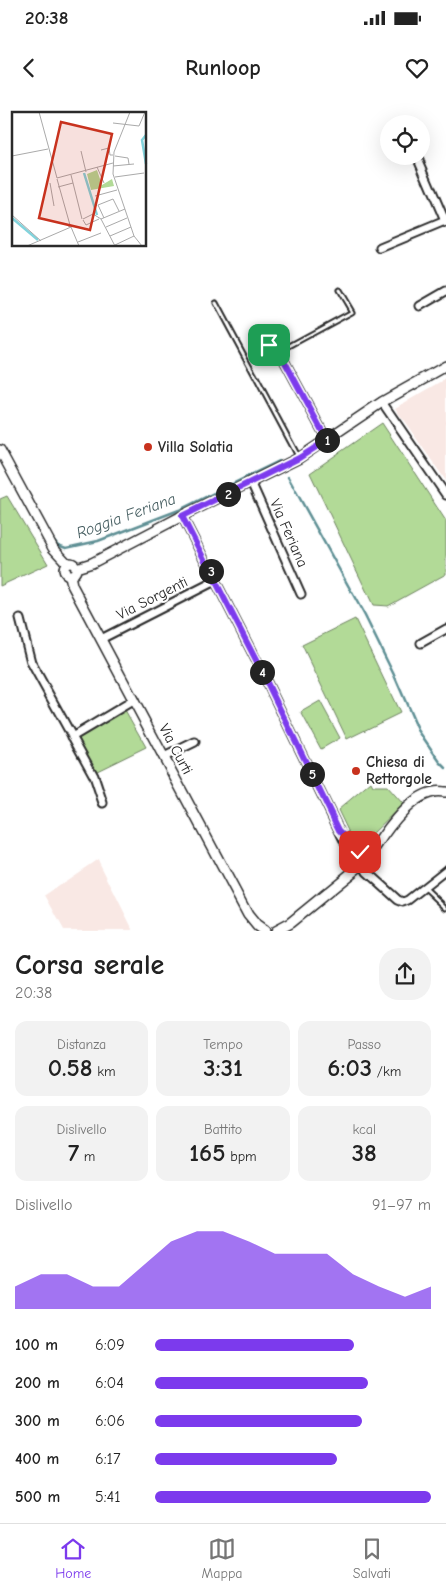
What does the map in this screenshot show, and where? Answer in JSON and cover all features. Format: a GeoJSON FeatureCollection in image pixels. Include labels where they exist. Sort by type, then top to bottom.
{"type":"FeatureCollection","features":[{"type":"Feature","properties":{"kind":"street"},"geometry":{"type":"LineString","coordinates":[[380,248],[445,222],[421,165]]}},
{"type":"Feature","properties":{"kind":"street"},"geometry":{"type":"LineString","coordinates":[[420,306],[446,291]]}},
{"type":"Feature","properties":{"kind":"street"},"geometry":{"type":"LineString","coordinates":[[269,345],[279,351],[327,440]]}},
{"type":"Feature","properties":{"kind":"street"},"geometry":{"type":"LineString","coordinates":[[71,569],[92,563],[299,458],[382,402],[446,366]]}},
{"type":"Feature","properties":{"kind":"street"},"geometry":{"type":"LineString","coordinates":[[382,402],[446,495]]}},
{"type":"Feature","properties":{"kind":"street","name":"Via Curti"},"geometry":{"type":"LineString","coordinates":[[0,450],[53,548],[71,569],[72,585],[248,914],[256,926],[264,930]]}},
{"type":"Feature","properties":{"kind":"street","name":"Via Feriana"},"geometry":{"type":"LineString","coordinates":[[252,482],[301,594]]}},
{"type":"Feature","properties":{"kind":"street"},"geometry":{"type":"LineString","coordinates":[[182,516],[258,664],[339,830],[361,860],[367,872],[398,900],[403,902],[446,870]]}},
{"type":"Feature","properties":{"kind":"street","name":"Via Sorgenti"},"geometry":{"type":"LineString","coordinates":[[102,639],[215,581]]}},
{"type":"Feature","properties":{"kind":"street"},"geometry":{"type":"LineString","coordinates":[[20,619],[31,662],[94,776],[103,803]]}},
{"type":"Feature","properties":{"kind":"street"},"geometry":{"type":"LineString","coordinates":[[421,643],[446,629]]}},
{"type":"Feature","properties":{"kind":"street"},"geometry":{"type":"LineString","coordinates":[[72,737],[134,700]]}},
{"type":"Feature","properties":{"kind":"street"},"geometry":{"type":"LineString","coordinates":[[164,757],[194,742]]}},
{"type":"Feature","properties":{"kind":"street"},"geometry":{"type":"LineString","coordinates":[[276,930],[288,927],[344,880],[392,825],[421,797],[434,792],[446,792]]}},
{"type":"Feature","properties":{"kind":"lane"},"geometry":{"type":"LineString","coordinates":[[279,351],[352,312],[339,290]]}},
{"type":"Feature","properties":{"kind":"lane"},"geometry":{"type":"LineString","coordinates":[[216,302],[299,458]]}},
{"type":"Feature","properties":{"kind":"lane"},"geometry":{"type":"LineString","coordinates":[[424,887],[446,908]]}},
{"type":"Feature","properties":{"kind":"shaded area"},"geometry":{"type":"Polygon","coordinates":[[[446,379],[446,481],[395,408],[446,379]]]}},
{"type":"Feature","properties":{"kind":"shaded area"},"geometry":{"type":"Polygon","coordinates":[[[98,859],[133,930],[64,930],[45,895],[98,859]]]}},
{"type":"Feature","properties":{"kind":"green space"},"geometry":{"type":"Polygon","coordinates":[[[382,423],[446,521],[446,574],[388,606],[373,605],[310,473],[382,423]]]}},
{"type":"Feature","properties":{"kind":"green space"},"geometry":{"type":"Polygon","coordinates":[[[7,496],[48,564],[0,586],[0,499],[7,496]]]}},
{"type":"Feature","properties":{"kind":"green space"},"geometry":{"type":"Polygon","coordinates":[[[355,619],[400,713],[347,739],[302,645],[355,619]]]}},
{"type":"Feature","properties":{"kind":"green space"},"geometry":{"type":"Polygon","coordinates":[[[320,701],[340,738],[321,749],[301,712],[320,701]]]}},
{"type":"Feature","properties":{"kind":"green space"},"geometry":{"type":"Polygon","coordinates":[[[125,710],[146,747],[91,774],[74,737],[125,710]]]}},
{"type":"Feature","properties":{"kind":"green space"},"geometry":{"type":"Polygon","coordinates":[[[371,782],[373,786],[387,786],[403,804],[367,839],[358,841],[351,837],[338,810],[371,782]]]}},
{"type":"Feature","properties":{"kind":"waterway","name":"Roggia Feriana"},"geometry":{"type":"LineString","coordinates":[[53,539],[58,545],[66,548],[98,541],[179,510],[279,461]]}},
{"type":"Feature","properties":{"kind":"waterway","name":"Roggia Feriana"},"geometry":{"type":"LineString","coordinates":[[288,477],[365,616],[418,730],[446,768]]}},
{"type":"Feature","properties":{"kind":"place","name":"Villa Solatia"},"geometry":{"type":"Point","coordinates":[148,447]}},
{"type":"Feature","properties":{"kind":"place","name":"Chiesa di Rettorgole"},"geometry":{"type":"Point","coordinates":[356,771]}},
{"type":"Feature","properties":{"kind":"route"},"geometry":{"type":"LineString","coordinates":[[269,345],[279,351],[327,440],[299,458],[182,516],[258,664],[339,830],[360,852]]}}]}
